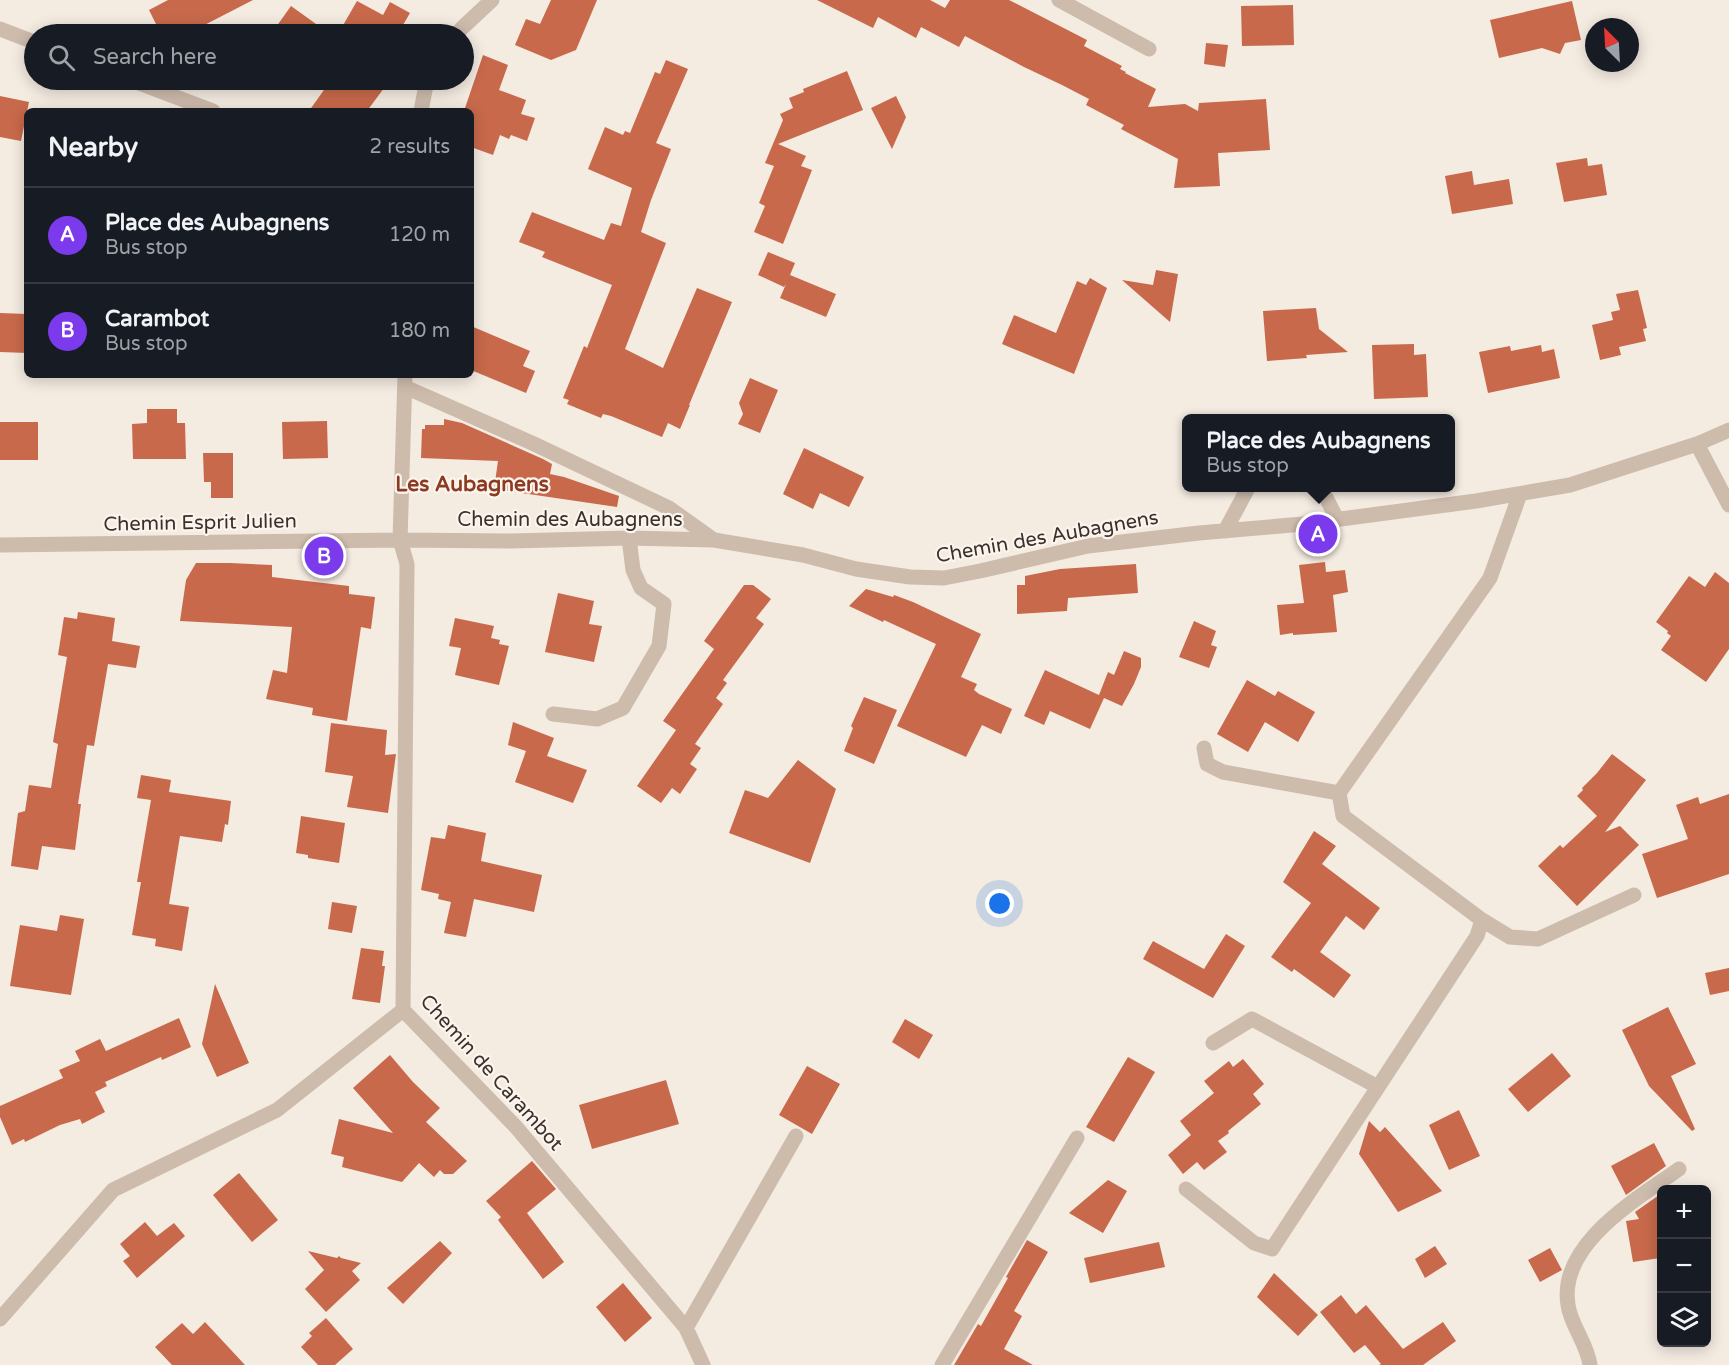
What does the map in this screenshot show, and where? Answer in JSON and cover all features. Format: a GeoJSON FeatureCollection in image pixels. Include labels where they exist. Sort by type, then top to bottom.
{"type":"FeatureCollection","features":[{"type":"Feature","properties":{"kind":"street"},"geometry":{"type":"LineString","coordinates":[[466,24],[492,0]]}},
{"type":"Feature","properties":{"kind":"street"},"geometry":{"type":"LineString","coordinates":[[1059,0],[1149,49]]}},
{"type":"Feature","properties":{"kind":"street"},"geometry":{"type":"LineString","coordinates":[[0,29],[24,38]]}},
{"type":"Feature","properties":{"kind":"street"},"geometry":{"type":"LineString","coordinates":[[157,90],[205,108]]}},
{"type":"Feature","properties":{"kind":"street"},"geometry":{"type":"LineString","coordinates":[[422,108],[425,90]]}},
{"type":"Feature","properties":{"kind":"street"},"geometry":{"type":"LineString","coordinates":[[405,381],[669,508],[714,540]]}},
{"type":"Feature","properties":{"kind":"street","name":"Chemin de Carambot"},"geometry":{"type":"LineString","coordinates":[[405,381],[399,540],[407,564],[403,1010],[516,1127],[686,1328],[703,1365]]}},
{"type":"Feature","properties":{"kind":"street","name":"Chemin des Aubagnens"},"geometry":{"type":"LineString","coordinates":[[399,540],[512,541],[629,538],[714,540],[803,555],[856,569],[910,577],[944,578],[1088,546],[1303,524],[1476,501],[1570,485],[1697,444],[1729,430]]}},
{"type":"Feature","properties":{"kind":"street"},"geometry":{"type":"LineString","coordinates":[[1697,444],[1729,505]]}},
{"type":"Feature","properties":{"kind":"street"},"geometry":{"type":"LineString","coordinates":[[1225,531],[1246,492]]}},
{"type":"Feature","properties":{"kind":"street"},"geometry":{"type":"LineString","coordinates":[[1323,492],[1337,519]]}},
{"type":"Feature","properties":{"kind":"street"},"geometry":{"type":"LineString","coordinates":[[1520,494],[1490,578],[1339,793],[1343,816],[1482,920],[1510,937],[1538,939],[1634,895]]}},
{"type":"Feature","properties":{"kind":"street"},"geometry":{"type":"LineString","coordinates":[[553,714],[597,719],[623,708],[659,646],[664,604],[641,588],[633,570],[629,538]]}},
{"type":"Feature","properties":{"kind":"street","name":"Chemin Esprit Julien"},"geometry":{"type":"LineString","coordinates":[[0,544],[399,540]]}},
{"type":"Feature","properties":{"kind":"street"},"geometry":{"type":"LineString","coordinates":[[1204,748],[1207,764],[1223,772],[1339,793]]}},
{"type":"Feature","properties":{"kind":"street"},"geometry":{"type":"LineString","coordinates":[[1186,1189],[1254,1243],[1272,1249],[1477,936],[1482,920]]}},
{"type":"Feature","properties":{"kind":"street"},"geometry":{"type":"LineString","coordinates":[[0,1319],[112,1190],[277,1110],[403,1010]]}},
{"type":"Feature","properties":{"kind":"street"},"geometry":{"type":"LineString","coordinates":[[1212,1043],[1252,1019],[1378,1088]]}},
{"type":"Feature","properties":{"kind":"street"},"geometry":{"type":"LineString","coordinates":[[686,1328],[796,1136]]}},
{"type":"Feature","properties":{"kind":"street"},"geometry":{"type":"LineString","coordinates":[[942,1365],[1077,1138]]}},
{"type":"Feature","properties":{"kind":"street"},"geometry":{"type":"LineString","coordinates":[[1590,1365],[1568,1308],[1566,1291],[1575,1263],[1592,1237],[1620,1212],[1678,1169]]}},
{"type":"Feature","properties":{"kind":"building"},"geometry":{"type":"Polygon","coordinates":[[[168,0],[253,0],[206,24],[156,24],[149,10],[168,0]]]}},
{"type":"Feature","properties":{"kind":"building"},"geometry":{"type":"Polygon","coordinates":[[[551,0],[597,0],[576,50],[551,60],[515,45],[526,19],[540,24],[551,0]]]}},
{"type":"Feature","properties":{"kind":"building"},"geometry":{"type":"Polygon","coordinates":[[[817,0],[930,0],[945,8],[950,0],[1009,0],[1087,40],[1084,46],[1122,66],[1120,69],[1125,73],[1156,89],[1148,107],[1185,104],[1198,111],[1199,103],[1266,99],[1270,150],[1218,153],[1220,186],[1174,188],[1178,159],[1121,129],[1124,125],[1086,105],[1089,99],[965,36],[959,47],[921,27],[916,38],[878,17],[873,28],[817,0]]]}},
{"type":"Feature","properties":{"kind":"building"},"geometry":{"type":"Polygon","coordinates":[[[357,1],[383,15],[390,2],[410,13],[404,24],[344,24],[357,1]]]}},
{"type":"Feature","properties":{"kind":"building"},"geometry":{"type":"Polygon","coordinates":[[[1572,1],[1581,40],[1565,43],[1560,54],[1542,48],[1499,58],[1490,20],[1572,1]]]}},
{"type":"Feature","properties":{"kind":"building"},"geometry":{"type":"Polygon","coordinates":[[[1293,5],[1294,45],[1242,46],[1241,6],[1293,5]]]}},
{"type":"Feature","properties":{"kind":"building"},"geometry":{"type":"Polygon","coordinates":[[[291,6],[316,24],[278,24],[291,6]]]}},
{"type":"Feature","properties":{"kind":"building"},"geometry":{"type":"Polygon","coordinates":[[[1206,43],[1228,45],[1225,67],[1204,64],[1206,43]]]}},
{"type":"Feature","properties":{"kind":"building"},"geometry":{"type":"Polygon","coordinates":[[[483,55],[508,65],[499,90],[526,100],[521,114],[535,118],[527,141],[511,135],[509,139],[500,135],[493,155],[474,148],[474,108],[465,108],[471,90],[474,90],[474,82],[483,55]]]}},
{"type":"Feature","properties":{"kind":"building"},"geometry":{"type":"Polygon","coordinates":[[[666,60],[688,69],[656,143],[671,149],[641,232],[666,243],[625,349],[663,368],[697,288],[732,302],[680,429],[668,423],[662,437],[611,416],[603,414],[601,418],[567,404],[569,400],[563,398],[584,346],[587,348],[612,285],[542,257],[545,252],[519,242],[532,212],[604,240],[611,223],[621,226],[632,188],[588,169],[605,127],[623,135],[625,131],[630,133],[655,72],[660,74],[666,60]]]}},
{"type":"Feature","properties":{"kind":"building"},"geometry":{"type":"Polygon","coordinates":[[[847,71],[863,110],[778,144],[806,156],[801,166],[812,170],[783,244],[754,232],[765,206],[759,203],[774,166],[765,163],[783,120],[780,114],[793,108],[789,98],[804,92],[803,89],[847,71]]]}},
{"type":"Feature","properties":{"kind":"building"},"geometry":{"type":"Polygon","coordinates":[[[324,90],[383,90],[369,108],[311,108],[324,90]]]}},
{"type":"Feature","properties":{"kind":"building"},"geometry":{"type":"Polygon","coordinates":[[[0,96],[29,102],[28,108],[24,108],[21,141],[0,137],[0,96]]]}},
{"type":"Feature","properties":{"kind":"building"},"geometry":{"type":"Polygon","coordinates":[[[896,96],[906,117],[892,149],[871,108],[896,96]]]}},
{"type":"Feature","properties":{"kind":"building"},"geometry":{"type":"Polygon","coordinates":[[[1587,158],[1588,166],[1602,164],[1607,195],[1564,202],[1556,163],[1587,158]]]}},
{"type":"Feature","properties":{"kind":"building"},"geometry":{"type":"Polygon","coordinates":[[[1472,171],[1474,185],[1509,179],[1513,204],[1452,214],[1445,176],[1472,171]]]}},
{"type":"Feature","properties":{"kind":"building"},"geometry":{"type":"Polygon","coordinates":[[[768,252],[795,263],[790,275],[836,294],[826,317],[780,298],[786,284],[784,287],[758,275],[768,252]]]}},
{"type":"Feature","properties":{"kind":"building"},"geometry":{"type":"Polygon","coordinates":[[[1156,270],[1178,274],[1170,322],[1122,280],[1153,285],[1156,270]]]}},
{"type":"Feature","properties":{"kind":"building"},"geometry":{"type":"Polygon","coordinates":[[[1090,278],[1107,288],[1074,374],[1002,344],[1014,315],[1056,333],[1077,281],[1086,285],[1090,278]]]}},
{"type":"Feature","properties":{"kind":"building"},"geometry":{"type":"Polygon","coordinates":[[[1638,290],[1647,328],[1643,329],[1646,341],[1619,347],[1621,355],[1600,360],[1592,325],[1613,320],[1611,312],[1620,310],[1616,294],[1638,290]]]}},
{"type":"Feature","properties":{"kind":"building"},"geometry":{"type":"Polygon","coordinates":[[[1316,308],[1319,329],[1348,352],[1267,361],[1263,311],[1316,308]]]}},
{"type":"Feature","properties":{"kind":"building"},"geometry":{"type":"Polygon","coordinates":[[[0,313],[24,314],[24,353],[0,352],[0,313]]]}},
{"type":"Feature","properties":{"kind":"building"},"geometry":{"type":"Polygon","coordinates":[[[474,327],[530,351],[523,366],[535,371],[526,393],[474,371],[474,327]]]}},
{"type":"Feature","properties":{"kind":"building"},"geometry":{"type":"Polygon","coordinates":[[[1414,344],[1414,355],[1426,354],[1428,397],[1374,399],[1372,345],[1414,344]]]}},
{"type":"Feature","properties":{"kind":"building"},"geometry":{"type":"Polygon","coordinates":[[[1541,345],[1542,352],[1554,349],[1560,378],[1488,393],[1479,352],[1510,346],[1511,351],[1541,345]]]}},
{"type":"Feature","properties":{"kind":"building"},"geometry":{"type":"Polygon","coordinates":[[[750,378],[778,390],[760,433],[738,424],[743,414],[739,403],[750,378]]]}},
{"type":"Feature","properties":{"kind":"building"},"geometry":{"type":"Polygon","coordinates":[[[147,409],[177,409],[177,423],[185,423],[186,459],[133,459],[132,424],[147,423],[147,409]]]}},
{"type":"Feature","properties":{"kind":"building"},"geometry":{"type":"Polygon","coordinates":[[[444,419],[462,423],[543,459],[552,464],[550,474],[619,496],[617,507],[494,489],[498,461],[421,458],[422,429],[425,429],[425,425],[444,425],[444,419]]]}},
{"type":"Feature","properties":{"kind":"building"},"geometry":{"type":"Polygon","coordinates":[[[327,421],[328,458],[283,459],[282,422],[327,421]]]}},
{"type":"Feature","properties":{"kind":"building"},"geometry":{"type":"Polygon","coordinates":[[[0,422],[38,422],[38,460],[0,460],[0,422]]]}},
{"type":"Feature","properties":{"kind":"building"},"geometry":{"type":"Polygon","coordinates":[[[804,448],[864,477],[849,507],[820,493],[813,509],[783,494],[804,448]]]}},
{"type":"Feature","properties":{"kind":"building"},"geometry":{"type":"Polygon","coordinates":[[[203,453],[233,453],[233,498],[211,498],[211,482],[204,482],[203,453]]]}},
{"type":"Feature","properties":{"kind":"building"},"geometry":{"type":"Polygon","coordinates":[[[1325,562],[1326,572],[1345,570],[1348,592],[1333,595],[1337,632],[1280,635],[1277,605],[1304,603],[1299,565],[1325,562]]]}},
{"type":"Feature","properties":{"kind":"building"},"geometry":{"type":"Polygon","coordinates":[[[196,563],[272,565],[272,577],[349,586],[349,594],[375,597],[371,629],[361,627],[347,721],[312,715],[313,708],[266,699],[273,670],[287,673],[292,627],[180,621],[186,580],[196,563]]]}},
{"type":"Feature","properties":{"kind":"building"},"geometry":{"type":"Polygon","coordinates":[[[1136,564],[1138,593],[1068,598],[1067,611],[1017,614],[1017,585],[1025,585],[1025,576],[1060,569],[1136,564]]]}},
{"type":"Feature","properties":{"kind":"building"},"geometry":{"type":"Polygon","coordinates":[[[1715,572],[1729,583],[1729,649],[1706,682],[1661,650],[1671,636],[1656,622],[1689,576],[1705,587],[1715,572]]]}},
{"type":"Feature","properties":{"kind":"building"},"geometry":{"type":"Polygon","coordinates":[[[744,585],[753,585],[771,599],[756,618],[764,624],[723,680],[727,683],[716,698],[723,704],[695,744],[701,748],[690,764],[697,769],[680,794],[672,788],[661,803],[637,786],[676,730],[663,721],[714,649],[704,641],[744,585]]]}},
{"type":"Feature","properties":{"kind":"building"},"geometry":{"type":"Polygon","coordinates":[[[866,589],[913,602],[981,634],[961,677],[977,684],[974,690],[979,694],[1012,709],[1001,734],[982,725],[966,757],[897,726],[936,644],[849,606],[866,589]]]}},
{"type":"Feature","properties":{"kind":"building"},"geometry":{"type":"Polygon","coordinates":[[[558,593],[594,601],[589,624],[602,626],[594,662],[545,652],[558,593]]]}},
{"type":"Feature","properties":{"kind":"building"},"geometry":{"type":"Polygon","coordinates":[[[78,612],[115,618],[112,641],[140,646],[136,668],[108,664],[94,746],[87,745],[78,804],[81,804],[75,850],[42,846],[38,870],[11,866],[18,813],[25,811],[29,785],[51,788],[58,744],[53,742],[67,657],[58,655],[64,617],[77,619],[78,612]]]}},
{"type":"Feature","properties":{"kind":"building"},"geometry":{"type":"Polygon","coordinates":[[[455,618],[494,626],[491,638],[500,640],[499,644],[509,646],[499,685],[455,675],[461,648],[449,646],[455,618]]]}},
{"type":"Feature","properties":{"kind":"building"},"geometry":{"type":"Polygon","coordinates":[[[1194,621],[1216,631],[1211,645],[1217,647],[1209,668],[1179,657],[1194,621]]]}},
{"type":"Feature","properties":{"kind":"building"},"geometry":{"type":"Polygon","coordinates":[[[1124,651],[1141,658],[1141,667],[1134,684],[1122,706],[1104,698],[1090,729],[1050,711],[1044,725],[1024,716],[1045,670],[1099,695],[1108,672],[1114,675],[1124,651]]]}},
{"type":"Feature","properties":{"kind":"building"},"geometry":{"type":"Polygon","coordinates":[[[1247,680],[1275,696],[1278,691],[1315,712],[1298,742],[1265,722],[1248,752],[1217,734],[1247,680]]]}},
{"type":"Feature","properties":{"kind":"building"},"geometry":{"type":"Polygon","coordinates":[[[864,697],[897,710],[874,764],[844,751],[853,728],[851,726],[864,697]]]}},
{"type":"Feature","properties":{"kind":"building"},"geometry":{"type":"Polygon","coordinates":[[[513,722],[554,738],[547,756],[587,770],[573,803],[515,782],[526,751],[508,745],[513,722]]]}},
{"type":"Feature","properties":{"kind":"building"},"geometry":{"type":"Polygon","coordinates":[[[331,723],[387,730],[385,755],[396,754],[388,813],[347,807],[353,776],[325,772],[331,723]]]}},
{"type":"Feature","properties":{"kind":"building"},"geometry":{"type":"Polygon","coordinates":[[[1612,754],[1646,780],[1605,832],[1620,826],[1639,845],[1577,906],[1538,866],[1560,845],[1563,848],[1597,816],[1577,796],[1612,754]]]}},
{"type":"Feature","properties":{"kind":"building"},"geometry":{"type":"Polygon","coordinates":[[[798,760],[836,789],[810,863],[729,833],[745,790],[768,798],[798,760]]]}},
{"type":"Feature","properties":{"kind":"building"},"geometry":{"type":"Polygon","coordinates":[[[141,775],[171,780],[169,792],[231,801],[228,825],[225,824],[222,842],[180,836],[169,904],[189,907],[182,951],[155,946],[156,939],[132,935],[141,882],[137,882],[151,800],[137,798],[141,775]]]}},
{"type":"Feature","properties":{"kind":"building"},"geometry":{"type":"Polygon","coordinates":[[[1729,794],[1729,874],[1657,898],[1642,854],[1688,839],[1676,805],[1698,797],[1700,804],[1729,794]]]}},
{"type":"Feature","properties":{"kind":"building"},"geometry":{"type":"Polygon","coordinates":[[[301,816],[345,823],[339,863],[308,858],[308,855],[296,853],[301,816]]]}},
{"type":"Feature","properties":{"kind":"building"},"geometry":{"type":"Polygon","coordinates":[[[448,825],[486,833],[481,861],[542,875],[534,912],[474,899],[466,937],[444,933],[451,902],[438,899],[439,894],[421,890],[431,837],[445,839],[448,825]]]}},
{"type":"Feature","properties":{"kind":"building"},"geometry":{"type":"Polygon","coordinates":[[[1314,831],[1336,846],[1322,864],[1380,908],[1364,930],[1346,916],[1320,952],[1351,975],[1334,998],[1294,969],[1292,972],[1271,957],[1311,903],[1283,882],[1314,831]]]}},
{"type":"Feature","properties":{"kind":"building"},"geometry":{"type":"Polygon","coordinates":[[[332,902],[357,906],[352,933],[328,929],[332,902]]]}},
{"type":"Feature","properties":{"kind":"building"},"geometry":{"type":"Polygon","coordinates":[[[60,915],[84,919],[71,995],[10,986],[20,925],[57,931],[60,915]]]}},
{"type":"Feature","properties":{"kind":"building"},"geometry":{"type":"Polygon","coordinates":[[[1226,934],[1245,946],[1213,998],[1143,959],[1153,941],[1204,969],[1226,934]]]}},
{"type":"Feature","properties":{"kind":"building"},"geometry":{"type":"Polygon","coordinates":[[[361,948],[384,951],[382,966],[385,966],[380,1003],[352,999],[361,948]]]}},
{"type":"Feature","properties":{"kind":"building"},"geometry":{"type":"Polygon","coordinates":[[[1729,968],[1729,991],[1710,995],[1705,973],[1729,968]]]}},
{"type":"Feature","properties":{"kind":"building"},"geometry":{"type":"Polygon","coordinates":[[[215,984],[249,1063],[217,1077],[202,1044],[215,984]]]}},
{"type":"Feature","properties":{"kind":"building"},"geometry":{"type":"Polygon","coordinates":[[[1668,1007],[1696,1064],[1671,1076],[1695,1129],[1692,1131],[1649,1086],[1622,1030],[1668,1007]]]}},
{"type":"Feature","properties":{"kind":"building"},"geometry":{"type":"Polygon","coordinates":[[[179,1018],[191,1047],[162,1060],[161,1057],[105,1082],[107,1086],[95,1092],[105,1112],[82,1124],[80,1119],[60,1125],[25,1142],[24,1139],[12,1145],[0,1117],[0,1106],[63,1078],[59,1070],[80,1061],[75,1051],[100,1039],[106,1051],[179,1018]]]}},
{"type":"Feature","properties":{"kind":"building"},"geometry":{"type":"Polygon","coordinates":[[[905,1019],[933,1035],[919,1059],[892,1042],[905,1019]]]}},
{"type":"Feature","properties":{"kind":"building"},"geometry":{"type":"Polygon","coordinates":[[[1552,1053],[1571,1076],[1528,1112],[1508,1089],[1552,1053]]]}},
{"type":"Feature","properties":{"kind":"building"},"geometry":{"type":"Polygon","coordinates":[[[390,1055],[440,1108],[426,1122],[467,1161],[453,1174],[444,1174],[440,1170],[434,1177],[419,1163],[402,1182],[342,1167],[344,1157],[331,1154],[339,1119],[393,1133],[353,1088],[390,1055]]]}},
{"type":"Feature","properties":{"kind":"building"},"geometry":{"type":"Polygon","coordinates":[[[1128,1057],[1155,1072],[1114,1142],[1086,1127],[1128,1057]]]}},
{"type":"Feature","properties":{"kind":"building"},"geometry":{"type":"Polygon","coordinates":[[[1243,1059],[1264,1084],[1253,1094],[1261,1104],[1218,1141],[1227,1152],[1204,1170],[1197,1162],[1183,1174],[1168,1155],[1191,1135],[1180,1121],[1214,1093],[1204,1081],[1229,1061],[1233,1067],[1243,1059]]]}},
{"type":"Feature","properties":{"kind":"building"},"geometry":{"type":"Polygon","coordinates":[[[807,1066],[840,1084],[812,1134],[779,1115],[807,1066]]]}},
{"type":"Feature","properties":{"kind":"building"},"geometry":{"type":"Polygon","coordinates":[[[666,1080],[679,1124],[592,1149],[579,1105],[666,1080]]]}},
{"type":"Feature","properties":{"kind":"building"},"geometry":{"type":"Polygon","coordinates":[[[1459,1110],[1480,1156],[1449,1170],[1429,1125],[1459,1110]]]}},
{"type":"Feature","properties":{"kind":"building"},"geometry":{"type":"Polygon","coordinates":[[[1369,1121],[1380,1132],[1385,1127],[1442,1191],[1398,1212],[1359,1154],[1369,1121]]]}},
{"type":"Feature","properties":{"kind":"building"},"geometry":{"type":"Polygon","coordinates":[[[1654,1143],[1666,1166],[1626,1195],[1611,1166],[1654,1143]]]}},
{"type":"Feature","properties":{"kind":"building"},"geometry":{"type":"Polygon","coordinates":[[[532,1161],[556,1189],[527,1213],[564,1262],[543,1279],[498,1220],[501,1217],[486,1201],[532,1161]]]}},
{"type":"Feature","properties":{"kind":"building"},"geometry":{"type":"Polygon","coordinates":[[[239,1173],[278,1220],[252,1242],[213,1195],[239,1173]]]}},
{"type":"Feature","properties":{"kind":"building"},"geometry":{"type":"Polygon","coordinates":[[[1108,1180],[1127,1191],[1103,1233],[1069,1213],[1108,1180]]]}},
{"type":"Feature","properties":{"kind":"building"},"geometry":{"type":"Polygon","coordinates":[[[1657,1197],[1657,1258],[1633,1262],[1626,1221],[1639,1219],[1635,1212],[1657,1197]]]}},
{"type":"Feature","properties":{"kind":"building"},"geometry":{"type":"Polygon","coordinates":[[[145,1222],[157,1236],[174,1223],[185,1236],[137,1278],[123,1261],[130,1256],[120,1244],[145,1222]]]}},
{"type":"Feature","properties":{"kind":"building"},"geometry":{"type":"Polygon","coordinates":[[[1027,1240],[1048,1252],[1014,1311],[1022,1316],[1004,1349],[1033,1365],[954,1365],[978,1324],[981,1326],[1027,1240]]]}},
{"type":"Feature","properties":{"kind":"building"},"geometry":{"type":"Polygon","coordinates":[[[440,1241],[452,1253],[403,1304],[387,1288],[440,1241]]]}},
{"type":"Feature","properties":{"kind":"building"},"geometry":{"type":"Polygon","coordinates":[[[1159,1242],[1165,1267],[1090,1283],[1084,1258],[1159,1242]]]}},
{"type":"Feature","properties":{"kind":"building"},"geometry":{"type":"Polygon","coordinates":[[[1435,1246],[1447,1264],[1425,1278],[1415,1259],[1435,1246]]]}},
{"type":"Feature","properties":{"kind":"building"},"geometry":{"type":"Polygon","coordinates":[[[1550,1248],[1562,1270],[1540,1282],[1528,1260],[1550,1248]]]}},
{"type":"Feature","properties":{"kind":"building"},"geometry":{"type":"Polygon","coordinates":[[[308,1251],[337,1258],[339,1256],[361,1263],[352,1271],[360,1280],[326,1312],[305,1289],[324,1270],[308,1251]]]}},
{"type":"Feature","properties":{"kind":"building"},"geometry":{"type":"Polygon","coordinates":[[[1274,1273],[1318,1315],[1298,1336],[1257,1297],[1274,1273]]]}},
{"type":"Feature","properties":{"kind":"building"},"geometry":{"type":"Polygon","coordinates":[[[623,1283],[652,1318],[625,1342],[596,1307],[623,1283]]]}},
{"type":"Feature","properties":{"kind":"building"},"geometry":{"type":"Polygon","coordinates":[[[1341,1295],[1356,1314],[1366,1305],[1403,1349],[1443,1322],[1456,1341],[1423,1365],[1379,1365],[1381,1364],[1365,1345],[1354,1353],[1320,1312],[1341,1295]]]}},
{"type":"Feature","properties":{"kind":"building"},"geometry":{"type":"Polygon","coordinates":[[[326,1318],[353,1349],[335,1365],[318,1365],[301,1347],[312,1336],[309,1333],[326,1318]]]}},
{"type":"Feature","properties":{"kind":"building"},"geometry":{"type":"Polygon","coordinates":[[[205,1322],[245,1365],[172,1365],[155,1347],[182,1323],[193,1334],[205,1322]]]}},
{"type":"Feature","properties":{"kind":"place","name":"Place des Aubagnens"},"geometry":{"type":"Point","coordinates":[1318,534]}},
{"type":"Feature","properties":{"kind":"place","name":"Carambot"},"geometry":{"type":"Point","coordinates":[324,556]}},
{"type":"Feature","properties":{"kind":"district","name":"Les Aubagnens"},"geometry":{"type":"Point","coordinates":[472,484]}}]}
